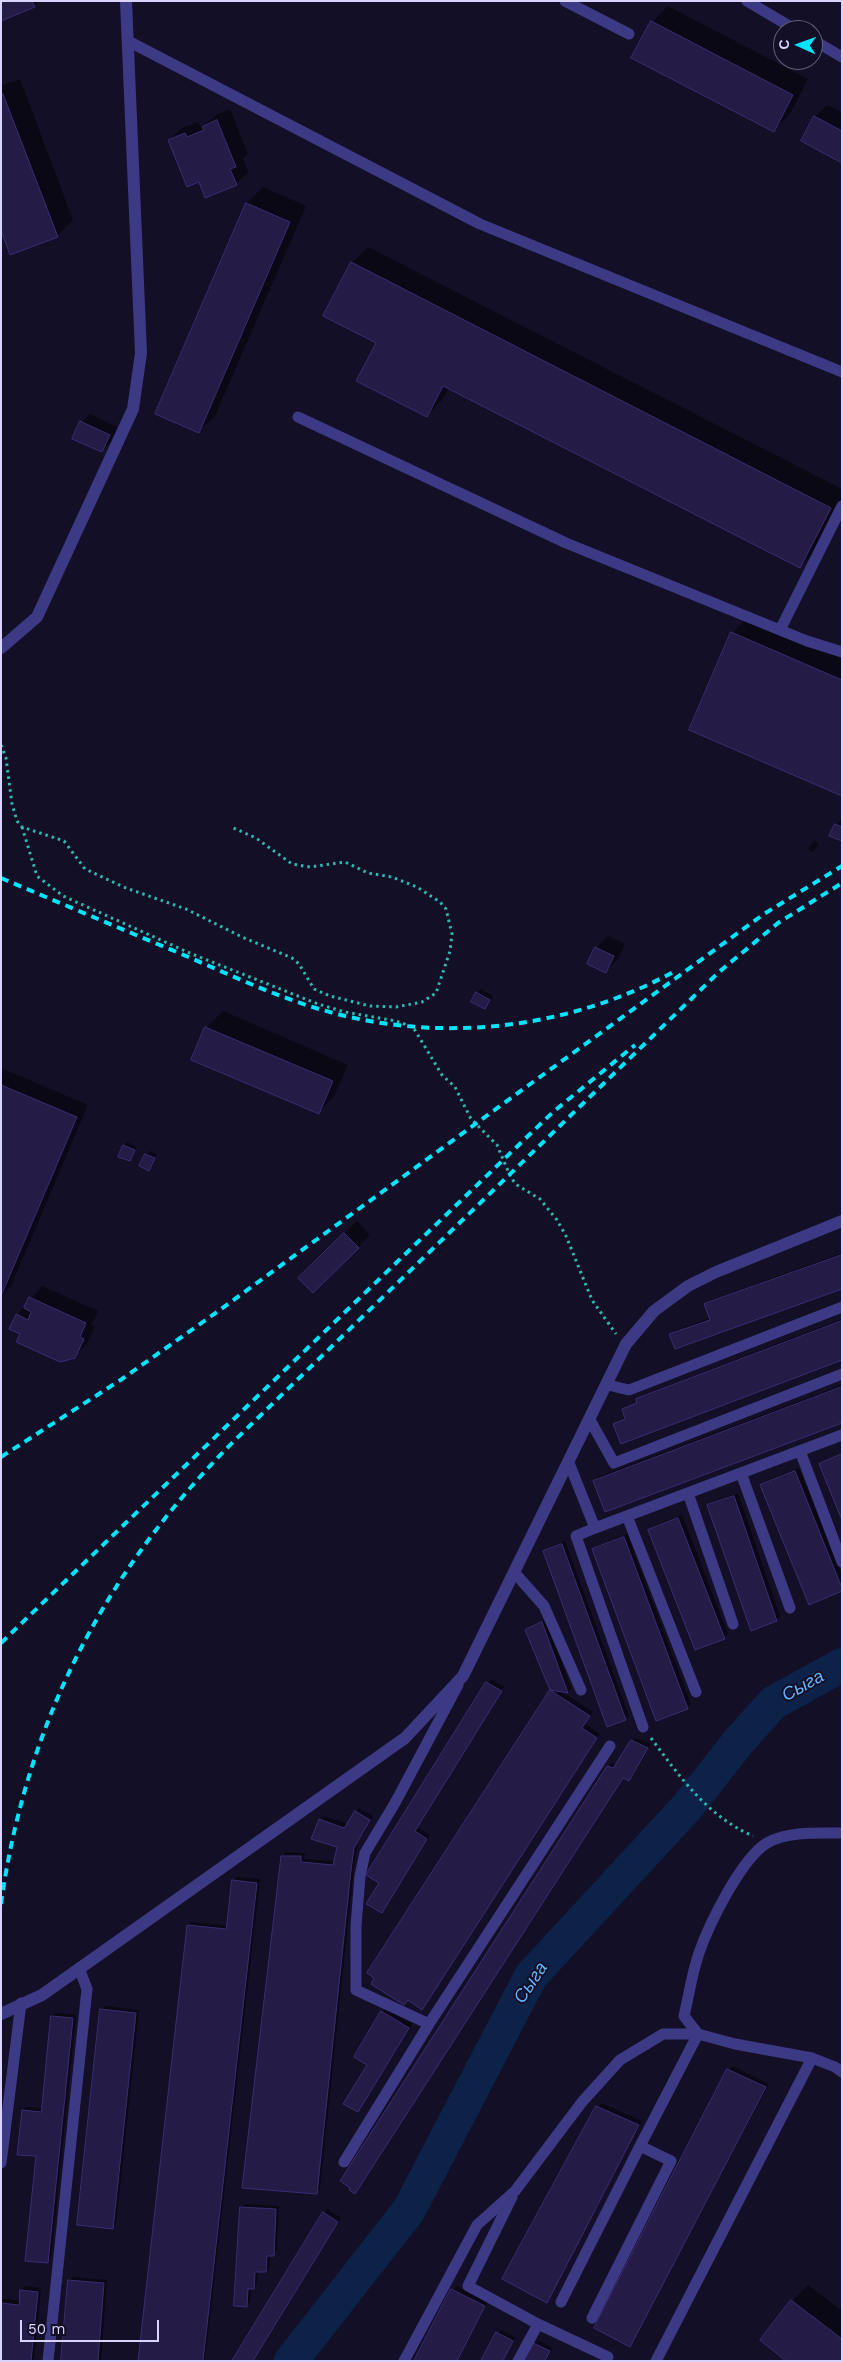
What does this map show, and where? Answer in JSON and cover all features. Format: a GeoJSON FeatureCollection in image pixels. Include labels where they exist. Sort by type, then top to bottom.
{"type":"FeatureCollection","features":[{"type":"Feature","properties":{"kind":"street"},"geometry":{"type":"LineString","coordinates":[[1,648],[37,617],[133,409],[141,353],[126,1]]}},
{"type":"Feature","properties":{"kind":"street"},"geometry":{"type":"LineString","coordinates":[[1,2014],[42,1994],[405,1738],[463,1676],[608,1385],[626,1344],[654,1311],[688,1286],[716,1272],[842,1221]]}},
{"type":"Feature","properties":{"kind":"lane"},"geometry":{"type":"LineString","coordinates":[[565,1],[629,34]]}},
{"type":"Feature","properties":{"kind":"lane"},"geometry":{"type":"LineString","coordinates":[[747,1],[779,20]]}},
{"type":"Feature","properties":{"kind":"lane"},"geometry":{"type":"LineString","coordinates":[[128,41],[480,224],[842,372]]}},
{"type":"Feature","properties":{"kind":"lane"},"geometry":{"type":"LineString","coordinates":[[823,44],[840,51]]}},
{"type":"Feature","properties":{"kind":"lane"},"geometry":{"type":"LineString","coordinates":[[298,416],[566,543],[780,630],[842,652]]}},
{"type":"Feature","properties":{"kind":"lane"},"geometry":{"type":"LineString","coordinates":[[780,630],[842,506]]}},
{"type":"Feature","properties":{"kind":"lane"},"geometry":{"type":"LineString","coordinates":[[608,1385],[629,1390],[842,1306]]}},
{"type":"Feature","properties":{"kind":"lane"},"geometry":{"type":"LineString","coordinates":[[590,1420],[614,1463],[842,1374]]}},
{"type":"Feature","properties":{"kind":"lane"},"geometry":{"type":"LineString","coordinates":[[643,1727],[576,1536],[842,1436]]}},
{"type":"Feature","properties":{"kind":"lane"},"geometry":{"type":"LineString","coordinates":[[800,1451],[842,1562]]}},
{"type":"Feature","properties":{"kind":"lane"},"geometry":{"type":"LineString","coordinates":[[569,1463],[595,1528]]}},
{"type":"Feature","properties":{"kind":"lane"},"geometry":{"type":"LineString","coordinates":[[741,1473],[790,1608]]}},
{"type":"Feature","properties":{"kind":"lane"},"geometry":{"type":"LineString","coordinates":[[688,1493],[733,1624]]}},
{"type":"Feature","properties":{"kind":"lane"},"geometry":{"type":"LineString","coordinates":[[627,1516],[696,1692]]}},
{"type":"Feature","properties":{"kind":"lane"},"geometry":{"type":"LineString","coordinates":[[514,1572],[544,1606],[581,1690]]}},
{"type":"Feature","properties":{"kind":"lane"},"geometry":{"type":"LineString","coordinates":[[429,2024],[356,1990],[356,1926],[360,1876],[365,1853],[395,1803],[463,1676]]}},
{"type":"Feature","properties":{"kind":"lane"},"geometry":{"type":"LineString","coordinates":[[344,2162],[429,2024],[610,1746]]}},
{"type":"Feature","properties":{"kind":"lane"},"geometry":{"type":"LineString","coordinates":[[698,2034],[684,2016],[699,1952],[731,1886],[752,1857],[767,1843],[802,1832],[842,1833]]}},
{"type":"Feature","properties":{"kind":"lane"},"geometry":{"type":"LineString","coordinates":[[48,2361],[87,1989],[79,1968]]}},
{"type":"Feature","properties":{"kind":"lane"},"geometry":{"type":"LineString","coordinates":[[1,2162],[21,2003]]}},
{"type":"Feature","properties":{"kind":"lane"},"geometry":{"type":"LineString","coordinates":[[609,2359],[538,2324],[468,2286],[515,2191],[582,2102],[620,2060],[663,2034],[698,2034],[735,2044],[812,2058],[835,2067],[842,2072]]}},
{"type":"Feature","properties":{"kind":"lane"},"geometry":{"type":"LineString","coordinates":[[561,2302],[698,2034]]}},
{"type":"Feature","properties":{"kind":"lane"},"geometry":{"type":"LineString","coordinates":[[656,2361],[812,2058]]}},
{"type":"Feature","properties":{"kind":"lane"},"geometry":{"type":"LineString","coordinates":[[592,2318],[672,2161],[640,2146]]}},
{"type":"Feature","properties":{"kind":"lane"},"geometry":{"type":"LineString","coordinates":[[404,2361],[476,2225],[515,2191]]}},
{"type":"Feature","properties":{"kind":"lane"},"geometry":{"type":"LineString","coordinates":[[518,2361],[538,2324]]}},
{"type":"Feature","properties":{"kind":"path"},"geometry":{"type":"LineString","coordinates":[[1,745],[6,758],[16,822],[22,827],[64,841],[84,869],[126,888],[186,909],[242,937],[292,958],[299,964],[314,988],[321,993],[370,1006],[396,1007],[422,1002],[436,993],[450,951],[452,934],[446,909],[440,902],[417,887],[392,877],[368,873],[345,862],[310,867],[292,864],[256,838],[231,827]]}},
{"type":"Feature","properties":{"kind":"path"},"geometry":{"type":"LineString","coordinates":[[22,827],[38,876],[63,896],[192,954],[318,1004],[345,1012],[396,1020],[413,1027],[442,1075],[455,1087],[471,1119],[492,1137],[516,1185],[540,1199],[557,1220],[566,1236],[592,1300],[612,1330],[626,1344]]}},
{"type":"Feature","properties":{"kind":"path"},"geometry":{"type":"LineString","coordinates":[[643,1727],[686,1786],[713,1813],[733,1828],[767,1843]]}},
{"type":"Feature","properties":{"kind":"building"},"geometry":{"type":"Polygon","coordinates":[[[1,1],[32,1],[35,7],[1,21],[1,1]]]}},
{"type":"Feature","properties":{"kind":"building"},"geometry":{"type":"Polygon","coordinates":[[[651,21],[793,95],[774,132],[631,58],[651,21]]]}},
{"type":"Feature","properties":{"kind":"building"},"geometry":{"type":"Polygon","coordinates":[[[3,94],[58,237],[10,255],[1,230],[1,95],[3,94]]]}},
{"type":"Feature","properties":{"kind":"building"},"geometry":{"type":"Polygon","coordinates":[[[814,116],[842,131],[842,163],[801,141],[814,116]]]}},
{"type":"Feature","properties":{"kind":"building"},"geometry":{"type":"Polygon","coordinates":[[[217,120],[236,167],[230,169],[237,185],[205,198],[199,182],[187,187],[168,140],[185,133],[187,137],[204,130],[202,127],[217,120]]]}},
{"type":"Feature","properties":{"kind":"building"},"geometry":{"type":"Polygon","coordinates":[[[246,203],[290,222],[199,433],[155,414],[246,203]]]}},
{"type":"Feature","properties":{"kind":"building"},"geometry":{"type":"Polygon","coordinates":[[[351,262],[831,508],[800,568],[443,386],[427,417],[356,381],[376,343],[323,316],[351,262]]]}},
{"type":"Feature","properties":{"kind":"building"},"geometry":{"type":"Polygon","coordinates":[[[80,421],[110,435],[102,452],[72,439],[80,421]]]}},
{"type":"Feature","properties":{"kind":"building"},"geometry":{"type":"Polygon","coordinates":[[[731,632],[842,680],[842,796],[689,730],[731,632]]]}},
{"type":"Feature","properties":{"kind":"building"},"geometry":{"type":"Polygon","coordinates":[[[835,824],[842,827],[842,841],[829,836],[835,824]]]}},
{"type":"Feature","properties":{"kind":"building"},"geometry":{"type":"Polygon","coordinates":[[[595,947],[614,956],[606,973],[587,964],[595,947]]]}},
{"type":"Feature","properties":{"kind":"building"},"geometry":{"type":"Polygon","coordinates":[[[476,992],[490,1000],[485,1009],[471,1002],[476,992]]]}},
{"type":"Feature","properties":{"kind":"building"},"geometry":{"type":"Polygon","coordinates":[[[205,1027],[333,1081],[319,1114],[191,1060],[205,1027]]]}},
{"type":"Feature","properties":{"kind":"building"},"geometry":{"type":"Polygon","coordinates":[[[1,1085],[77,1117],[1,1296],[1,1085]]]}},
{"type":"Feature","properties":{"kind":"building"},"geometry":{"type":"Polygon","coordinates":[[[123,1145],[135,1150],[130,1161],[118,1157],[123,1145]]]}},
{"type":"Feature","properties":{"kind":"building"},"geometry":{"type":"Polygon","coordinates":[[[145,1154],[155,1158],[149,1171],[139,1166],[145,1154]]]}},
{"type":"Feature","properties":{"kind":"building"},"geometry":{"type":"Polygon","coordinates":[[[344,1233],[359,1248],[313,1293],[298,1278],[344,1233]]]}},
{"type":"Feature","properties":{"kind":"building"},"geometry":{"type":"Polygon","coordinates":[[[842,1255],[842,1289],[675,1349],[669,1334],[710,1320],[704,1304],[842,1255]]]}},
{"type":"Feature","properties":{"kind":"building"},"geometry":{"type":"Polygon","coordinates":[[[29,1297],[86,1323],[80,1337],[84,1339],[75,1358],[60,1362],[16,1342],[20,1334],[9,1329],[16,1314],[28,1320],[31,1312],[24,1308],[29,1297]]]}},
{"type":"Feature","properties":{"kind":"building"},"geometry":{"type":"Polygon","coordinates":[[[842,1321],[842,1360],[621,1444],[613,1424],[625,1419],[622,1409],[637,1403],[636,1399],[842,1321]]]}},
{"type":"Feature","properties":{"kind":"building"},"geometry":{"type":"Polygon","coordinates":[[[842,1387],[842,1423],[605,1512],[593,1481],[842,1387]]]}},
{"type":"Feature","properties":{"kind":"building"},"geometry":{"type":"Polygon","coordinates":[[[842,1454],[842,1520],[819,1464],[842,1454]]]}},
{"type":"Feature","properties":{"kind":"building"},"geometry":{"type":"Polygon","coordinates":[[[795,1471],[842,1588],[842,1591],[809,1605],[760,1485],[795,1471]]]}},
{"type":"Feature","properties":{"kind":"building"},"geometry":{"type":"Polygon","coordinates":[[[734,1496],[777,1621],[751,1631],[707,1505],[734,1496]]]}},
{"type":"Feature","properties":{"kind":"building"},"geometry":{"type":"Polygon","coordinates":[[[678,1518],[725,1639],[695,1650],[648,1530],[678,1518]]]}},
{"type":"Feature","properties":{"kind":"building"},"geometry":{"type":"Polygon","coordinates":[[[624,1537],[688,1709],[656,1721],[592,1549],[624,1537]]]}},
{"type":"Feature","properties":{"kind":"building"},"geometry":{"type":"Polygon","coordinates":[[[562,1544],[626,1720],[607,1727],[543,1551],[562,1544]]]}},
{"type":"Feature","properties":{"kind":"building"},"geometry":{"type":"Polygon","coordinates":[[[542,1622],[568,1693],[550,1690],[525,1630],[542,1622]]]}},
{"type":"Feature","properties":{"kind":"building"},"geometry":{"type":"Polygon","coordinates":[[[486,1682],[502,1691],[415,1831],[427,1839],[382,1913],[366,1904],[379,1883],[366,1875],[486,1682]]]}},
{"type":"Feature","properties":{"kind":"building"},"geometry":{"type":"Polygon","coordinates":[[[550,1690],[590,1716],[582,1728],[597,1738],[422,2010],[408,2000],[404,2005],[371,1984],[374,1978],[367,1973],[550,1690]]]}},
{"type":"Feature","properties":{"kind":"building"},"geometry":{"type":"Polygon","coordinates":[[[631,1740],[648,1748],[629,1781],[623,1778],[355,2194],[340,2181],[607,1766],[613,1768],[631,1740]]]}},
{"type":"Feature","properties":{"kind":"building"},"geometry":{"type":"Polygon","coordinates":[[[355,1811],[370,1820],[354,1848],[317,2194],[242,2188],[281,1856],[301,1856],[301,1862],[333,1865],[337,1847],[311,1839],[319,1819],[344,1828],[355,1811]]]}},
{"type":"Feature","properties":{"kind":"building"},"geometry":{"type":"Polygon","coordinates":[[[232,1880],[257,1883],[203,2361],[138,2361],[187,1925],[226,1929],[232,1880]]]}},
{"type":"Feature","properties":{"kind":"building"},"geometry":{"type":"Polygon","coordinates":[[[100,2009],[136,2013],[113,2229],[77,2225],[100,2009]]]}},
{"type":"Feature","properties":{"kind":"building"},"geometry":{"type":"Polygon","coordinates":[[[381,2011],[409,2028],[358,2112],[343,2104],[367,2065],[354,2057],[381,2011]]]}},
{"type":"Feature","properties":{"kind":"building"},"geometry":{"type":"Polygon","coordinates":[[[51,2016],[73,2018],[48,2263],[25,2261],[36,2156],[17,2155],[22,2110],[41,2112],[51,2016]]]}},
{"type":"Feature","properties":{"kind":"building"},"geometry":{"type":"Polygon","coordinates":[[[727,2069],[766,2087],[630,2347],[594,2328],[727,2069]]]}},
{"type":"Feature","properties":{"kind":"building"},"geometry":{"type":"Polygon","coordinates":[[[596,2106],[639,2125],[547,2303],[502,2279],[596,2106]]]}},
{"type":"Feature","properties":{"kind":"building"},"geometry":{"type":"Polygon","coordinates":[[[240,2207],[276,2209],[274,2256],[267,2256],[266,2272],[255,2272],[254,2289],[248,2289],[247,2307],[234,2306],[240,2207]]]}},
{"type":"Feature","properties":{"kind":"building"},"geometry":{"type":"Polygon","coordinates":[[[323,2212],[338,2222],[253,2361],[232,2361],[323,2212]]]}},
{"type":"Feature","properties":{"kind":"building"},"geometry":{"type":"Polygon","coordinates":[[[68,2280],[104,2283],[98,2361],[61,2361],[68,2280]]]}},
{"type":"Feature","properties":{"kind":"building"},"geometry":{"type":"Polygon","coordinates":[[[451,2289],[485,2306],[457,2361],[414,2361],[451,2289]]]}},
{"type":"Feature","properties":{"kind":"building"},"geometry":{"type":"Polygon","coordinates":[[[20,2290],[38,2292],[31,2361],[1,2361],[1,2303],[19,2305],[20,2290]]]}},
{"type":"Feature","properties":{"kind":"building"},"geometry":{"type":"Polygon","coordinates":[[[791,2300],[842,2339],[842,2361],[786,2361],[760,2340],[791,2300]]]}},
{"type":"Feature","properties":{"kind":"building"},"geometry":{"type":"Polygon","coordinates":[[[496,2332],[513,2341],[503,2361],[481,2361],[496,2332]]]}},
{"type":"Feature","properties":{"kind":"building"},"geometry":{"type":"Polygon","coordinates":[[[533,2343],[550,2351],[545,2361],[524,2361],[533,2343]]]}},
{"type":"Feature","properties":{"kind":"waterway","name":"Сыга"},"geometry":{"type":"LineString","coordinates":[[291,2361],[409,2210],[531,1976],[687,1807],[739,1741],[773,1703],[842,1665]]}},
{"type":"Feature","properties":{"kind":"railway"},"geometry":{"type":"LineString","coordinates":[[1,1457],[122,1379],[764,914],[842,866]]}},
{"type":"Feature","properties":{"kind":"railway"},"geometry":{"type":"LineString","coordinates":[[1,878],[277,994],[337,1014],[380,1023],[468,1028],[554,1017],[596,1005],[637,989],[677,970]]}},
{"type":"Feature","properties":{"kind":"railway"},"geometry":{"type":"LineString","coordinates":[[1,1904],[13,1837],[30,1773],[52,1712],[78,1653],[110,1596],[147,1542],[188,1491],[234,1441],[719,972],[778,923],[842,883]]}},
{"type":"Feature","properties":{"kind":"railway"},"geometry":{"type":"LineString","coordinates":[[1,1643],[553,1112],[635,1045]]}}]}
